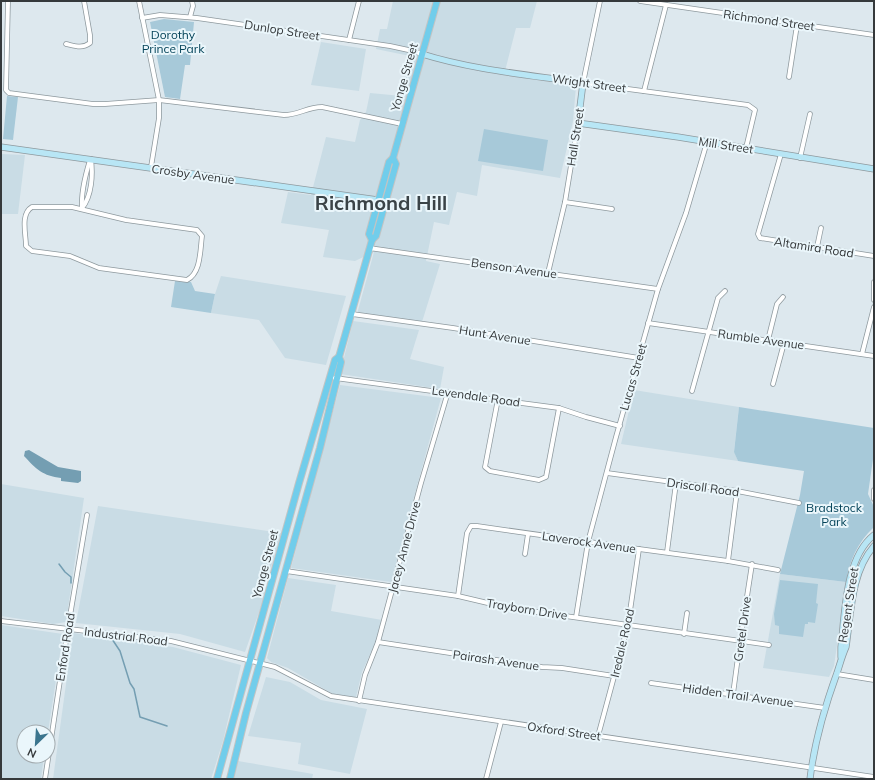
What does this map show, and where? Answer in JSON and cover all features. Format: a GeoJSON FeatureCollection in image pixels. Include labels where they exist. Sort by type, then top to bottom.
{"type":"FeatureCollection","features":[{"type":"Feature","properties":{"kind":"main road","name":"Yonge Street"},"geometry":{"type":"LineString","coordinates":[[372,240],[369,234],[388,162],[393,158],[436,1]]}},
{"type":"Feature","properties":{"kind":"main road","name":"Yonge Street"},"geometry":{"type":"LineString","coordinates":[[217,779],[330,377],[335,360],[339,357],[372,240],[376,236],[396,164],[393,158]]}},
{"type":"Feature","properties":{"kind":"main road","name":"Yonge Street"},"geometry":{"type":"LineString","coordinates":[[230,779],[246,713],[320,448],[341,362],[339,357]]}},
{"type":"Feature","properties":{"kind":"street"},"geometry":{"type":"LineString","coordinates":[[8,1],[6,90],[10,93],[93,104],[159,100],[292,116],[314,107],[322,107],[402,124]]}},
{"type":"Feature","properties":{"kind":"street"},"geometry":{"type":"LineString","coordinates":[[66,44],[81,47],[90,43],[84,1]]}},
{"type":"Feature","properties":{"kind":"street"},"geometry":{"type":"LineString","coordinates":[[139,1],[159,100],[159,118],[151,167]]}},
{"type":"Feature","properties":{"kind":"street"},"geometry":{"type":"LineString","coordinates":[[190,17],[193,6],[192,1]]}},
{"type":"Feature","properties":{"kind":"street"},"geometry":{"type":"LineString","coordinates":[[349,40],[359,1]]}},
{"type":"Feature","properties":{"kind":"street","name":"Hall Street"},"geometry":{"type":"LineString","coordinates":[[548,273],[565,202],[583,83],[600,1]]}},
{"type":"Feature","properties":{"kind":"street","name":"Richmond Street"},"geometry":{"type":"LineString","coordinates":[[640,1],[874,35]]}},
{"type":"Feature","properties":{"kind":"street"},"geometry":{"type":"LineString","coordinates":[[644,91],[666,5]]}},
{"type":"Feature","properties":{"kind":"street","name":"Dunlop Street"},"geometry":{"type":"LineString","coordinates":[[142,18],[160,15],[190,17],[390,46],[422,54]]}},
{"type":"Feature","properties":{"kind":"street"},"geometry":{"type":"LineString","coordinates":[[788,77],[797,25]]}},
{"type":"Feature","properties":{"kind":"street","name":"Wright Street"},"geometry":{"type":"LineString","coordinates":[[422,54],[442,61],[465,65],[583,83],[748,105],[755,110],[746,148]]}},
{"type":"Feature","properties":{"kind":"street"},"geometry":{"type":"LineString","coordinates":[[800,158],[810,114]]}},
{"type":"Feature","properties":{"kind":"street","name":"Mill Street"},"geometry":{"type":"LineString","coordinates":[[578,123],[874,169]]}},
{"type":"Feature","properties":{"kind":"street","name":"Lucas Street"},"geometry":{"type":"LineString","coordinates":[[576,617],[588,542],[648,323],[658,290],[686,213],[707,142]]}},
{"type":"Feature","properties":{"kind":"street","name":"Crosby Avenue"},"geometry":{"type":"LineString","coordinates":[[1,147],[385,201]]}},
{"type":"Feature","properties":{"kind":"street","name":"Altamira Road"},"geometry":{"type":"LineString","coordinates":[[781,154],[758,234],[760,238],[874,256]]}},
{"type":"Feature","properties":{"kind":"street"},"geometry":{"type":"LineString","coordinates":[[82,208],[81,201],[87,169],[91,159]]}},
{"type":"Feature","properties":{"kind":"street"},"geometry":{"type":"LineString","coordinates":[[82,208],[87,202],[93,170],[91,159]]}},
{"type":"Feature","properties":{"kind":"street"},"geometry":{"type":"LineString","coordinates":[[85,185],[90,186]]}},
{"type":"Feature","properties":{"kind":"street"},"geometry":{"type":"LineString","coordinates":[[565,202],[612,209]]}},
{"type":"Feature","properties":{"kind":"street"},"geometry":{"type":"LineString","coordinates":[[32,207],[82,208],[126,220],[198,230],[202,236],[197,270],[192,277],[187,280],[99,268],[70,256],[32,251],[26,246],[25,216],[28,210],[32,207]]}},
{"type":"Feature","properties":{"kind":"street"},"geometry":{"type":"LineString","coordinates":[[817,247],[820,228]]}},
{"type":"Feature","properties":{"kind":"street","name":"Benson Avenue"},"geometry":{"type":"LineString","coordinates":[[370,248],[658,290]]}},
{"type":"Feature","properties":{"kind":"street"},"geometry":{"type":"LineString","coordinates":[[874,282],[874,300]]}},
{"type":"Feature","properties":{"kind":"street"},"geometry":{"type":"LineString","coordinates":[[692,391],[718,298],[724,291]]}},
{"type":"Feature","properties":{"kind":"street"},"geometry":{"type":"LineString","coordinates":[[768,340],[777,304],[783,297]]}},
{"type":"Feature","properties":{"kind":"street"},"geometry":{"type":"LineString","coordinates":[[862,354],[874,307]]}},
{"type":"Feature","properties":{"kind":"street","name":"Hunt Avenue"},"geometry":{"type":"LineString","coordinates":[[352,314],[453,328],[639,358]]}},
{"type":"Feature","properties":{"kind":"street","name":"Rumble Avenue"},"geometry":{"type":"LineString","coordinates":[[648,323],[874,356]]}},
{"type":"Feature","properties":{"kind":"street"},"geometry":{"type":"LineString","coordinates":[[773,384],[784,343]]}},
{"type":"Feature","properties":{"kind":"street","name":"Levendale Road"},"geometry":{"type":"LineString","coordinates":[[330,377],[559,408],[620,426]]}},
{"type":"Feature","properties":{"kind":"street","name":"Jacey Anne Drive"},"geometry":{"type":"LineString","coordinates":[[359,701],[365,675],[378,642],[448,392]]}},
{"type":"Feature","properties":{"kind":"street"},"geometry":{"type":"LineString","coordinates":[[498,399],[485,467],[490,471],[539,480],[546,476],[559,408]]}},
{"type":"Feature","properties":{"kind":"street","name":"Driscoll Road"},"geometry":{"type":"LineString","coordinates":[[607,473],[737,491],[799,503]]}},
{"type":"Feature","properties":{"kind":"street"},"geometry":{"type":"LineString","coordinates":[[667,552],[676,483]]}},
{"type":"Feature","properties":{"kind":"street"},"geometry":{"type":"LineString","coordinates":[[874,490],[874,499]]}},
{"type":"Feature","properties":{"kind":"street"},"geometry":{"type":"LineString","coordinates":[[728,561],[737,491]]}},
{"type":"Feature","properties":{"kind":"street","name":"Enford Road"},"geometry":{"type":"LineString","coordinates":[[45,779],[87,515]]}},
{"type":"Feature","properties":{"kind":"street","name":"Laverock Avenue"},"geometry":{"type":"LineString","coordinates":[[458,596],[467,533],[471,526],[639,550],[667,552],[752,564],[778,570]]}},
{"type":"Feature","properties":{"kind":"street"},"geometry":{"type":"LineString","coordinates":[[525,554],[528,534]]}},
{"type":"Feature","properties":{"kind":"street","name":"Regent Street"},"geometry":{"type":"LineString","coordinates":[[810,779],[811,768],[825,708],[837,674],[841,657],[841,647],[852,571],[859,552],[874,535]]}},
{"type":"Feature","properties":{"kind":"street","name":"Regent Street"},"geometry":{"type":"LineString","coordinates":[[841,657],[846,647],[858,574],[865,558],[874,546]]}},
{"type":"Feature","properties":{"kind":"street","name":"Iredale Road"},"geometry":{"type":"LineString","coordinates":[[598,736],[628,625],[639,550]]}},
{"type":"Feature","properties":{"kind":"street","name":"Gretel Drive"},"geometry":{"type":"LineString","coordinates":[[733,694],[752,564]]}},
{"type":"Feature","properties":{"kind":"street","name":"Trayborn Drive"},"geometry":{"type":"LineString","coordinates":[[286,571],[458,596],[509,608],[770,646]]}},
{"type":"Feature","properties":{"kind":"street"},"geometry":{"type":"LineString","coordinates":[[684,634],[687,613]]}},
{"type":"Feature","properties":{"kind":"street","name":"Industrial Road"},"geometry":{"type":"LineString","coordinates":[[1,621],[171,641],[261,663]]}},
{"type":"Feature","properties":{"kind":"street","name":"Pairash Avenue"},"geometry":{"type":"LineString","coordinates":[[378,642],[542,667],[562,668],[614,676]]}},
{"type":"Feature","properties":{"kind":"street","name":"Oxford Street"},"geometry":{"type":"LineString","coordinates":[[261,663],[289,674],[324,694],[331,696],[874,777]]}},
{"type":"Feature","properties":{"kind":"street"},"geometry":{"type":"LineString","coordinates":[[837,674],[874,680]]}},
{"type":"Feature","properties":{"kind":"street","name":"Hidden Trail Avenue"},"geometry":{"type":"LineString","coordinates":[[651,683],[825,708]]}},
{"type":"Feature","properties":{"kind":"street"},"geometry":{"type":"LineString","coordinates":[[486,779],[501,722]]}},
{"type":"Feature","properties":{"kind":"shaded area"},"geometry":{"type":"Polygon","coordinates":[[[393,1],[537,1],[530,28],[516,28],[504,75],[576,86],[573,121],[560,178],[482,165],[477,196],[457,192],[449,225],[434,222],[426,261],[440,264],[422,322],[357,314],[374,252],[355,261],[323,257],[329,230],[281,223],[288,192],[311,195],[326,137],[355,142],[360,120],[366,112],[370,93],[402,96],[410,56],[376,49],[380,29],[387,29],[393,1]]]}},
{"type":"Feature","properties":{"kind":"shaded area"},"geometry":{"type":"Polygon","coordinates":[[[321,42],[366,49],[359,91],[311,85],[321,42]]]}},
{"type":"Feature","properties":{"kind":"shaded area"},"geometry":{"type":"Polygon","coordinates":[[[1,154],[25,155],[18,214],[1,214],[1,154]]]}},
{"type":"Feature","properties":{"kind":"shaded area"},"geometry":{"type":"Polygon","coordinates":[[[221,276],[346,296],[326,365],[285,358],[259,320],[211,313],[221,276]]]}},
{"type":"Feature","properties":{"kind":"shaded area"},"geometry":{"type":"Polygon","coordinates":[[[353,321],[419,330],[410,359],[444,367],[440,389],[340,374],[353,321]]]}},
{"type":"Feature","properties":{"kind":"shaded area"},"geometry":{"type":"Polygon","coordinates":[[[340,385],[441,398],[391,582],[291,568],[340,385]]]}},
{"type":"Feature","properties":{"kind":"shaded area"},"geometry":{"type":"Polygon","coordinates":[[[634,390],[739,407],[734,451],[738,461],[621,444],[634,390]]]}},
{"type":"Feature","properties":{"kind":"shaded area"},"geometry":{"type":"Polygon","coordinates":[[[29,450],[58,467],[81,471],[81,481],[78,483],[61,481],[61,478],[45,474],[32,465],[24,456],[25,451],[29,450]]]}},
{"type":"Feature","properties":{"kind":"shaded area"},"geometry":{"type":"Polygon","coordinates":[[[1,484],[84,498],[66,622],[53,624],[1,616],[1,484]]]}},
{"type":"Feature","properties":{"kind":"shaded area"},"geometry":{"type":"Polygon","coordinates":[[[98,506],[281,533],[270,571],[267,572],[264,598],[245,652],[180,634],[76,623],[98,506]]]}},
{"type":"Feature","properties":{"kind":"shaded area"},"geometry":{"type":"Polygon","coordinates":[[[780,574],[846,582],[834,666],[829,677],[763,668],[780,574]]]}},
{"type":"Feature","properties":{"kind":"shaded area"},"geometry":{"type":"Polygon","coordinates":[[[288,578],[336,585],[331,611],[382,620],[374,646],[362,672],[356,697],[333,694],[288,668],[271,662],[267,658],[288,578]]]}},
{"type":"Feature","properties":{"kind":"shaded area"},"geometry":{"type":"Polygon","coordinates":[[[1,625],[63,634],[49,724],[16,724],[16,764],[43,764],[41,779],[1,779],[1,625]]]}},
{"type":"Feature","properties":{"kind":"shaded area"},"geometry":{"type":"Polygon","coordinates":[[[73,633],[173,647],[241,665],[223,741],[211,779],[53,779],[73,633]]]}},
{"type":"Feature","properties":{"kind":"shaded area"},"geometry":{"type":"Polygon","coordinates":[[[266,677],[290,682],[321,700],[367,709],[350,774],[298,764],[301,743],[248,736],[266,677]]]}},
{"type":"Feature","properties":{"kind":"shaded area"},"geometry":{"type":"Polygon","coordinates":[[[238,761],[313,774],[312,779],[234,779],[238,761]]]}},
{"type":"Feature","properties":{"kind":"green space","name":"Dorothy Prince Park"},"geometry":{"type":"Polygon","coordinates":[[[164,19],[194,22],[190,65],[185,65],[180,99],[165,97],[150,22],[164,19]]]}},
{"type":"Feature","properties":{"kind":"green space"},"geometry":{"type":"Polygon","coordinates":[[[7,96],[18,97],[13,140],[3,139],[7,96]]]}},
{"type":"Feature","properties":{"kind":"green space"},"geometry":{"type":"Polygon","coordinates":[[[484,129],[548,140],[543,171],[478,161],[484,129]]]}},
{"type":"Feature","properties":{"kind":"green space"},"geometry":{"type":"Polygon","coordinates":[[[175,281],[191,282],[195,291],[215,294],[211,313],[171,307],[175,281]]]}},
{"type":"Feature","properties":{"kind":"green space","name":"Bradstock Park"},"geometry":{"type":"Polygon","coordinates":[[[739,407],[874,428],[874,452],[868,494],[874,507],[874,527],[863,539],[855,552],[846,582],[780,574],[800,495],[804,471],[738,461],[734,452],[739,407]]]}},
{"type":"Feature","properties":{"kind":"green space"},"geometry":{"type":"Polygon","coordinates":[[[780,580],[818,584],[816,603],[818,604],[815,623],[808,622],[808,624],[805,624],[803,637],[779,634],[779,626],[775,625],[774,614],[780,580]]]}},
{"type":"Feature","properties":{"kind":"waterway"},"geometry":{"type":"LineString","coordinates":[[59,564],[71,577],[71,583]]}},
{"type":"Feature","properties":{"kind":"waterway"},"geometry":{"type":"LineString","coordinates":[[112,639],[120,651],[130,683],[134,689],[140,717],[167,726]]}},
{"type":"Feature","properties":{"kind":"district","name":"Richmond Hill"},"geometry":{"type":"Point","coordinates":[381,202]}}]}
